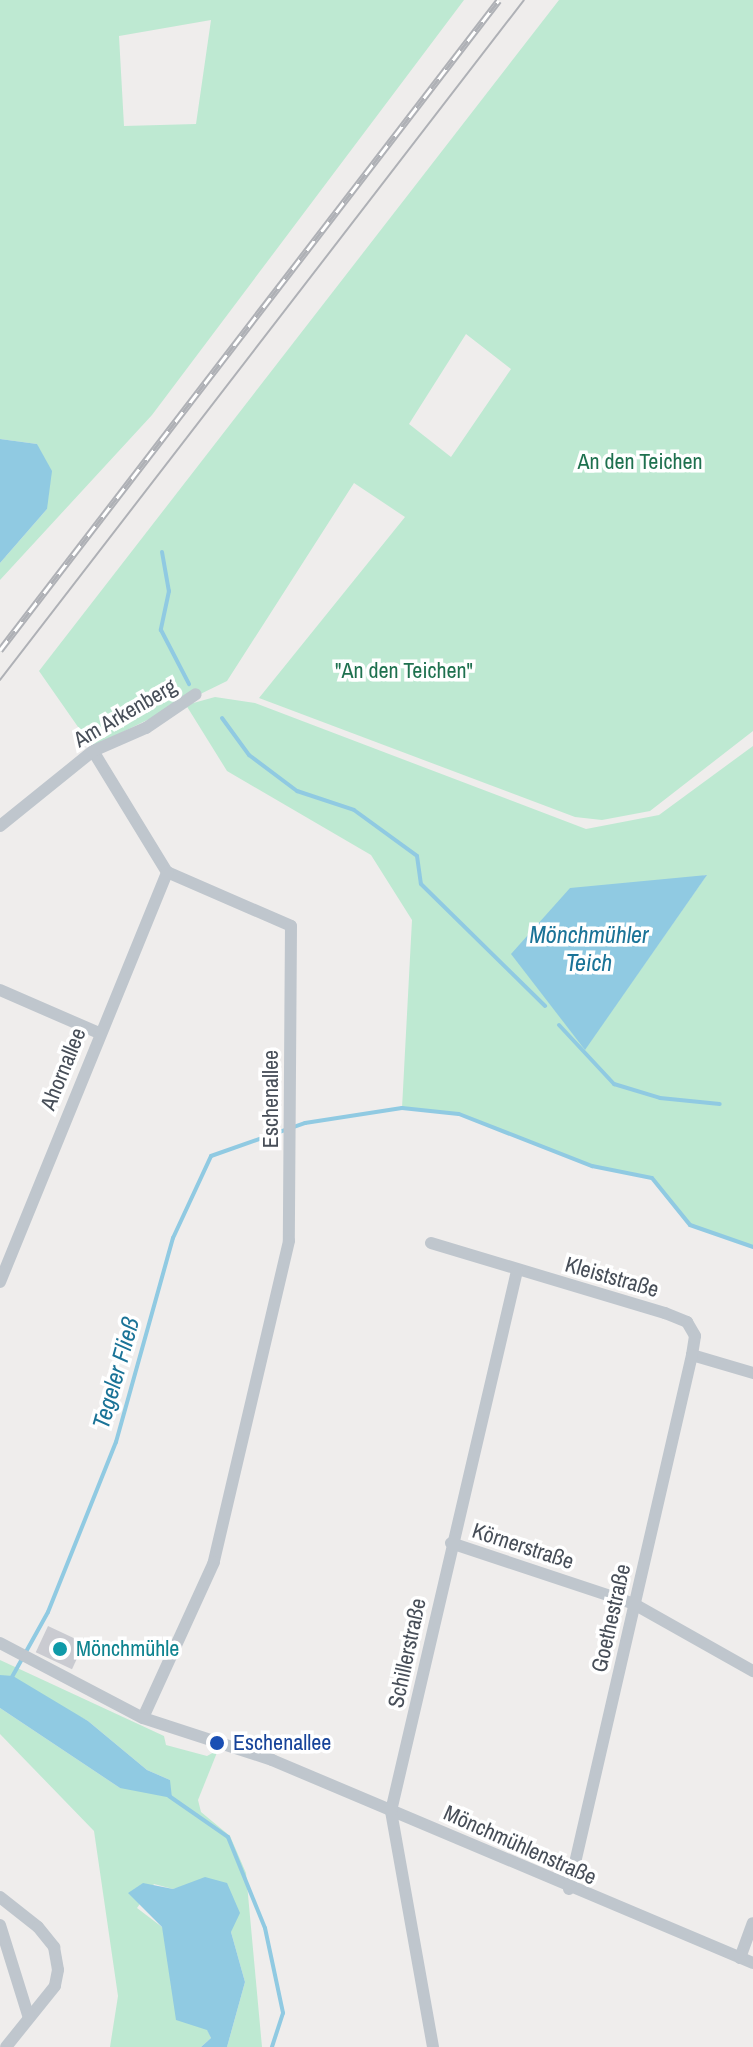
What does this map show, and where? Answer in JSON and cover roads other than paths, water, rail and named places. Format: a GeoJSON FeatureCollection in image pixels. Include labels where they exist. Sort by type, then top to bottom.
{"type":"FeatureCollection","features":[{"type":"Feature","properties":{"kind":"street","name":"Am Arkenberg"},"geometry":{"type":"LineString","coordinates":[[0,826],[93,751],[146,728],[196,694]]}},
{"type":"Feature","properties":{"kind":"street"},"geometry":{"type":"LineString","coordinates":[[93,751],[167,872]]}},
{"type":"Feature","properties":{"kind":"street","name":"Ahornallee"},"geometry":{"type":"LineString","coordinates":[[0,1282],[167,872]]}},
{"type":"Feature","properties":{"kind":"street","name":"Eschenallee"},"geometry":{"type":"LineString","coordinates":[[143,1718],[214,1562],[289,1241],[292,1136],[291,926],[167,872]]}},
{"type":"Feature","properties":{"kind":"street"},"geometry":{"type":"LineString","coordinates":[[0,990],[99,1033]]}},
{"type":"Feature","properties":{"kind":"street","name":"Kleiststraße"},"geometry":{"type":"LineString","coordinates":[[431,1243],[687,1322],[695,1336],[692,1355]]}},
{"type":"Feature","properties":{"kind":"street","name":"Schillerstraße"},"geometry":{"type":"LineString","coordinates":[[433,2047],[391,1811],[451,1543],[517,1271]]}},
{"type":"Feature","properties":{"kind":"street"},"geometry":{"type":"LineString","coordinates":[[692,1355],[753,1373]]}},
{"type":"Feature","properties":{"kind":"street","name":"Goethestraße"},"geometry":{"type":"LineString","coordinates":[[569,1889],[692,1355]]}},
{"type":"Feature","properties":{"kind":"street","name":"Körnerstraße"},"geometry":{"type":"LineString","coordinates":[[451,1543],[634,1604],[753,1671]]}},
{"type":"Feature","properties":{"kind":"street","name":"Mönchmühlenstraße"},"geometry":{"type":"LineString","coordinates":[[0,1643],[32,1663],[143,1718],[272,1760],[569,1889],[753,1963]]}},
{"type":"Feature","properties":{"kind":"street"},"geometry":{"type":"LineString","coordinates":[[0,1897],[54,1947],[55,1986],[6,2047]]}},
{"type":"Feature","properties":{"kind":"street"},"geometry":{"type":"LineString","coordinates":[[740,1958],[753,1923]]}},
{"type":"Feature","properties":{"kind":"street"},"geometry":{"type":"LineString","coordinates":[[0,1925],[29,2018]]}},
{"type":"Feature","properties":{"kind":"water"},"geometry":{"type":"Polygon","coordinates":[[[0,439],[37,444],[52,471],[47,509],[0,563],[0,439]]]}},
{"type":"Feature","properties":{"kind":"water","name":"Mönchmühler Teich"},"geometry":{"type":"Polygon","coordinates":[[[707,875],[585,1050],[511,954],[570,888],[707,875]]]}},
{"type":"Feature","properties":{"kind":"water"},"geometry":{"type":"Polygon","coordinates":[[[0,1675],[13,1676],[88,1721],[147,1770],[170,1780],[172,1798],[120,1788],[0,1708],[0,1675]]]}},
{"type":"Feature","properties":{"kind":"water"},"geometry":{"type":"Polygon","coordinates":[[[205,1877],[227,1883],[240,1913],[231,1932],[245,1982],[227,2047],[201,2047],[211,2038],[207,2030],[176,2020],[162,1927],[128,1893],[143,1883],[173,1889],[205,1877]]]}},
{"type":"Feature","properties":{"kind":"waterway"},"geometry":{"type":"LineString","coordinates":[[162,552],[169,591],[161,630],[189,684]]}},
{"type":"Feature","properties":{"kind":"waterway"},"geometry":{"type":"LineString","coordinates":[[222,718],[249,755],[297,791],[354,810],[417,856],[421,884],[545,1006]]}},
{"type":"Feature","properties":{"kind":"waterway"},"geometry":{"type":"LineString","coordinates":[[559,1025],[614,1084],[660,1098],[720,1104]]}},
{"type":"Feature","properties":{"kind":"waterway","name":"Tegeler Fließ"},"geometry":{"type":"LineString","coordinates":[[12,1677],[48,1612],[116,1442],[173,1238],[211,1156],[305,1123],[402,1108],[459,1114],[592,1166],[652,1178],[690,1225],[753,1247]]}},
{"type":"Feature","properties":{"kind":"waterway","name":"Tegeler Fließ"},"geometry":{"type":"LineString","coordinates":[[169,1796],[228,1837],[265,1928],[283,2013],[272,2047]]}},
{"type":"Feature","properties":{"kind":"tram line"},"geometry":{"type":"LineString","coordinates":[[0,680],[524,0]]}},
{"type":"Feature","properties":{"kind":"railway"},"geometry":{"type":"LineString","coordinates":[[0,650],[499,0]]}},
{"type":"Feature","properties":{"kind":"place","name":"Mönchmühle"},"geometry":{"type":"Point","coordinates":[60,1649]}},
{"type":"Feature","properties":{"kind":"place","name":"Eschenallee"},"geometry":{"type":"Point","coordinates":[217,1743]}},
{"type":"Feature","properties":{"kind":"park label","name":"An den Teichen"},"geometry":{"type":"Point","coordinates":[640,462]}},
{"type":"Feature","properties":{"kind":"park label","name":"\"An den Teichen\""},"geometry":{"type":"Point","coordinates":[404,671]}}]}
